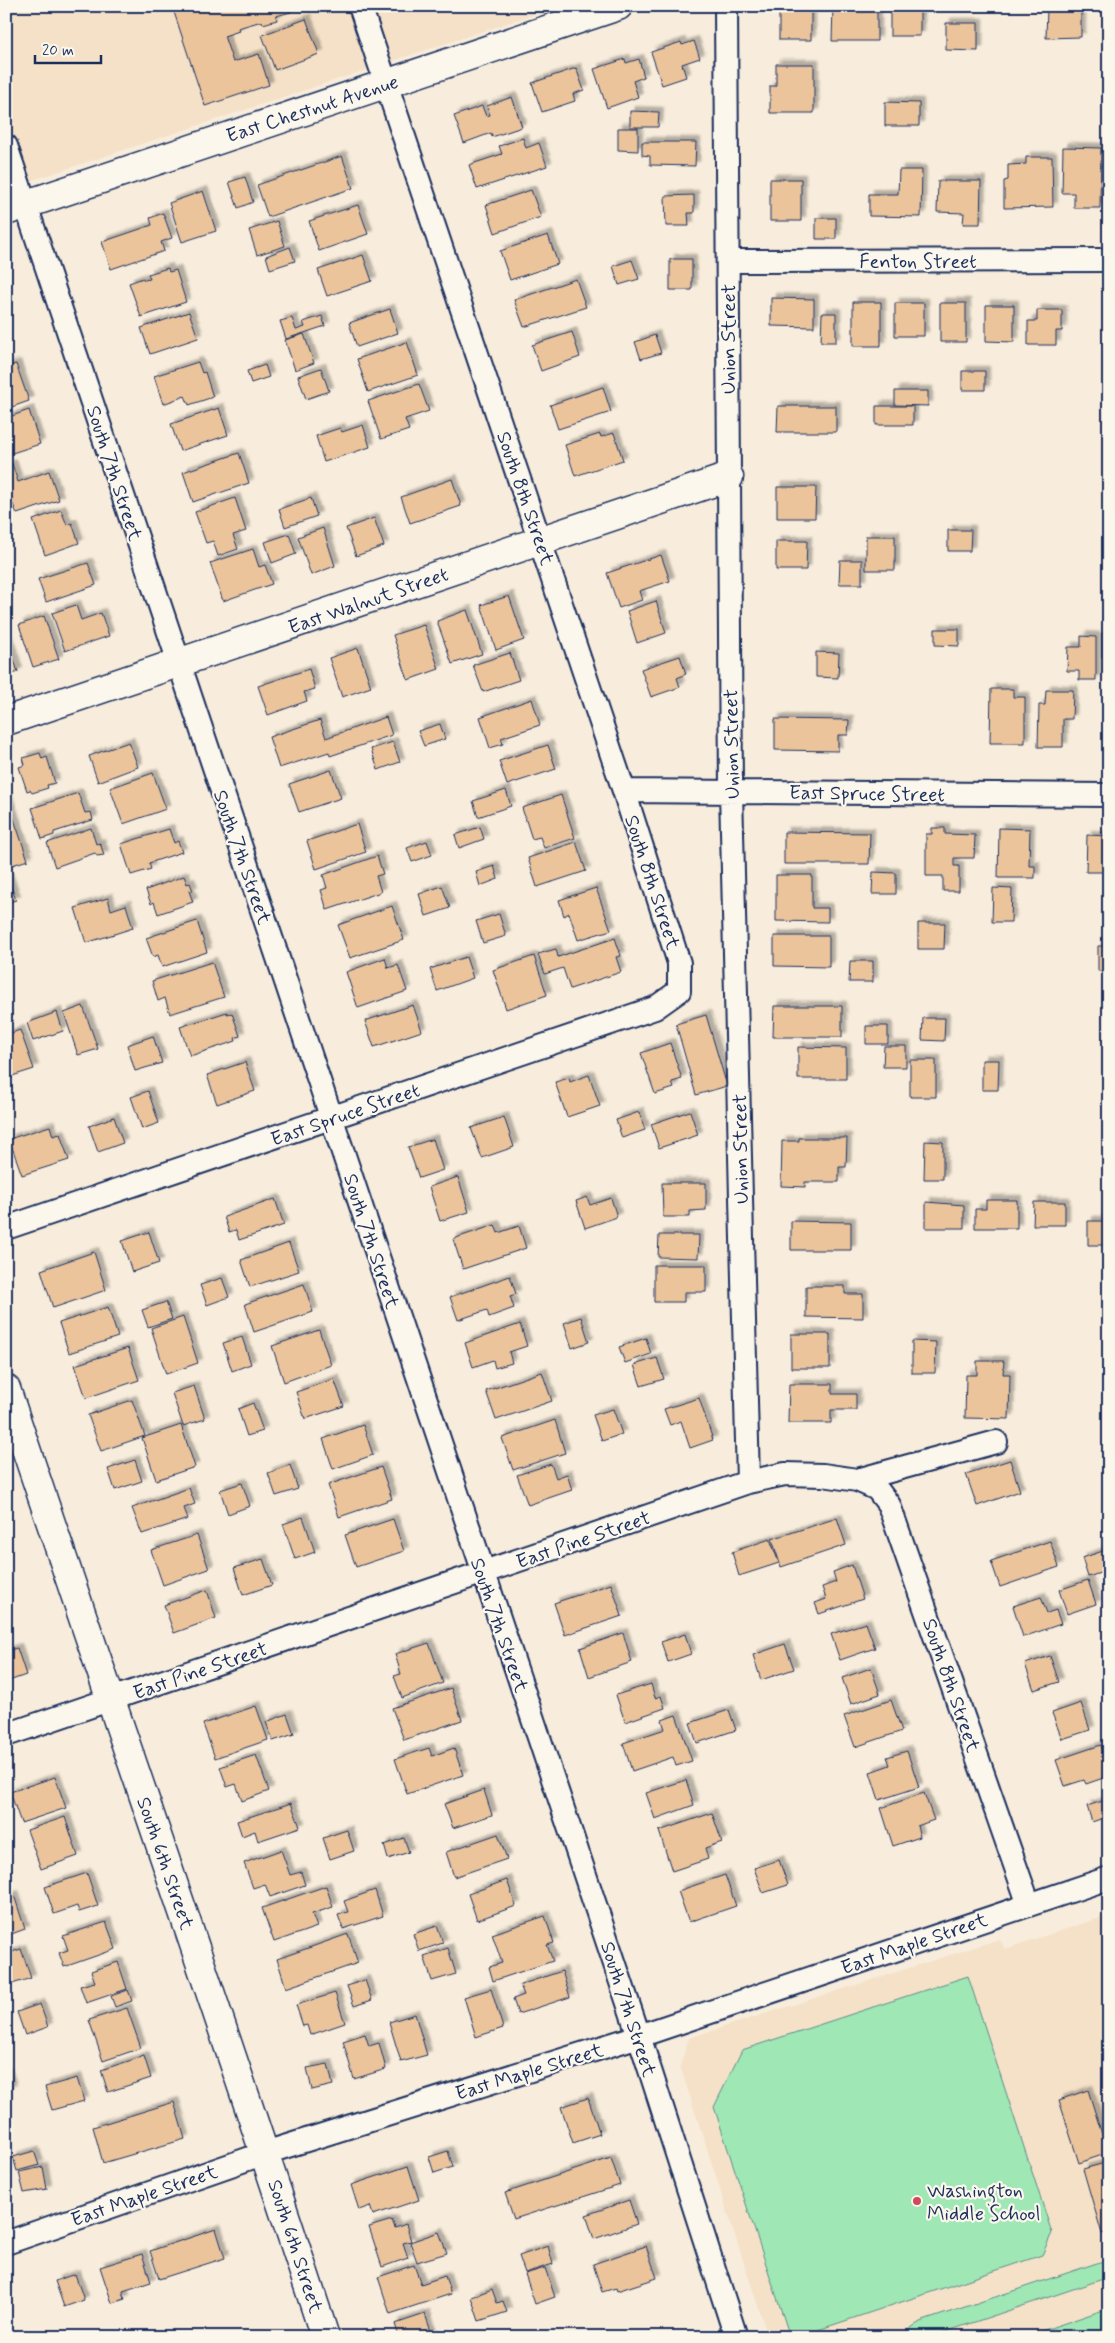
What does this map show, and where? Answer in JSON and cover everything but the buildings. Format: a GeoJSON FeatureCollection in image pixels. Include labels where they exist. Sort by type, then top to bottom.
{"type":"FeatureCollection","features":[{"type":"Feature","properties":{"kind":"street","name":"South 8th Street"},"geometry":{"type":"LineString","coordinates":[[360,6],[624,791],[678,963],[679,992]]}},
{"type":"Feature","properties":{"kind":"street","name":"East Chestnut Avenue"},"geometry":{"type":"LineString","coordinates":[[16,208],[618,6]]}},
{"type":"Feature","properties":{"kind":"street","name":"Union Street"},"geometry":{"type":"LineString","coordinates":[[726,6],[731,791],[748,1482]]}},
{"type":"Feature","properties":{"kind":"street","name":"South 7th Street"},"geometry":{"type":"LineString","coordinates":[[6,146],[16,208],[178,664],[639,2036],[736,2337]]}},
{"type":"Feature","properties":{"kind":"street","name":"Fenton Street"},"geometry":{"type":"LineString","coordinates":[[728,261],[1109,260]]}},
{"type":"Feature","properties":{"kind":"street","name":"East Walnut Street"},"geometry":{"type":"LineString","coordinates":[[6,721],[729,477]]}},
{"type":"Feature","properties":{"kind":"street","name":"East Spruce Street"},"geometry":{"type":"LineString","coordinates":[[624,791],[1109,795]]}},
{"type":"Feature","properties":{"kind":"street","name":"East Spruce Street"},"geometry":{"type":"LineString","coordinates":[[6,1228],[655,1008],[679,992]]}},
{"type":"Feature","properties":{"kind":"street","name":"South 6th Street"},"geometry":{"type":"LineString","coordinates":[[6,1389],[110,1701],[266,2153],[325,2337]]}},
{"type":"Feature","properties":{"kind":"street","name":"East Pine Street"},"geometry":{"type":"LineString","coordinates":[[6,1736],[748,1482],[785,1474],[823,1475],[857,1480],[996,1442]]}},
{"type":"Feature","properties":{"kind":"street","name":"South 8th Street"},"geometry":{"type":"LineString","coordinates":[[857,1480],[877,1488],[889,1505],[1029,1905]]}},
{"type":"Feature","properties":{"kind":"street","name":"East Maple Street"},"geometry":{"type":"LineString","coordinates":[[6,2243],[266,2153],[639,2036],[1109,1878]]}},
{"type":"Feature","properties":{"kind":"shaded area"},"geometry":{"type":"Polygon","coordinates":[[[6,6],[559,6],[6,189],[6,6]]]}},
{"type":"Feature","properties":{"kind":"shaded area","name":"Washington Middle School"},"geometry":{"type":"Polygon","coordinates":[[[1109,1915],[1109,2337],[768,2337],[680,2066],[689,2038],[1000,1939],[1005,1949],[1109,1915]]]}},
{"type":"Feature","properties":{"kind":"green space"},"geometry":{"type":"Polygon","coordinates":[[[968,1976],[1052,2233],[1042,2255],[797,2337],[790,2337],[714,2107],[742,2050],[968,1976]]]}},
{"type":"Feature","properties":{"kind":"green space"},"geometry":{"type":"Polygon","coordinates":[[[1109,2259],[1109,2277],[930,2337],[897,2337],[920,2322],[1109,2259]]]}},
{"type":"Feature","properties":{"kind":"green space"},"geometry":{"type":"Polygon","coordinates":[[[1109,2308],[1109,2337],[1024,2337],[1109,2308]]]}},
{"type":"Feature","properties":{"kind":"place","name":"Washington Middle School"},"geometry":{"type":"Point","coordinates":[917,2201]}}]}
